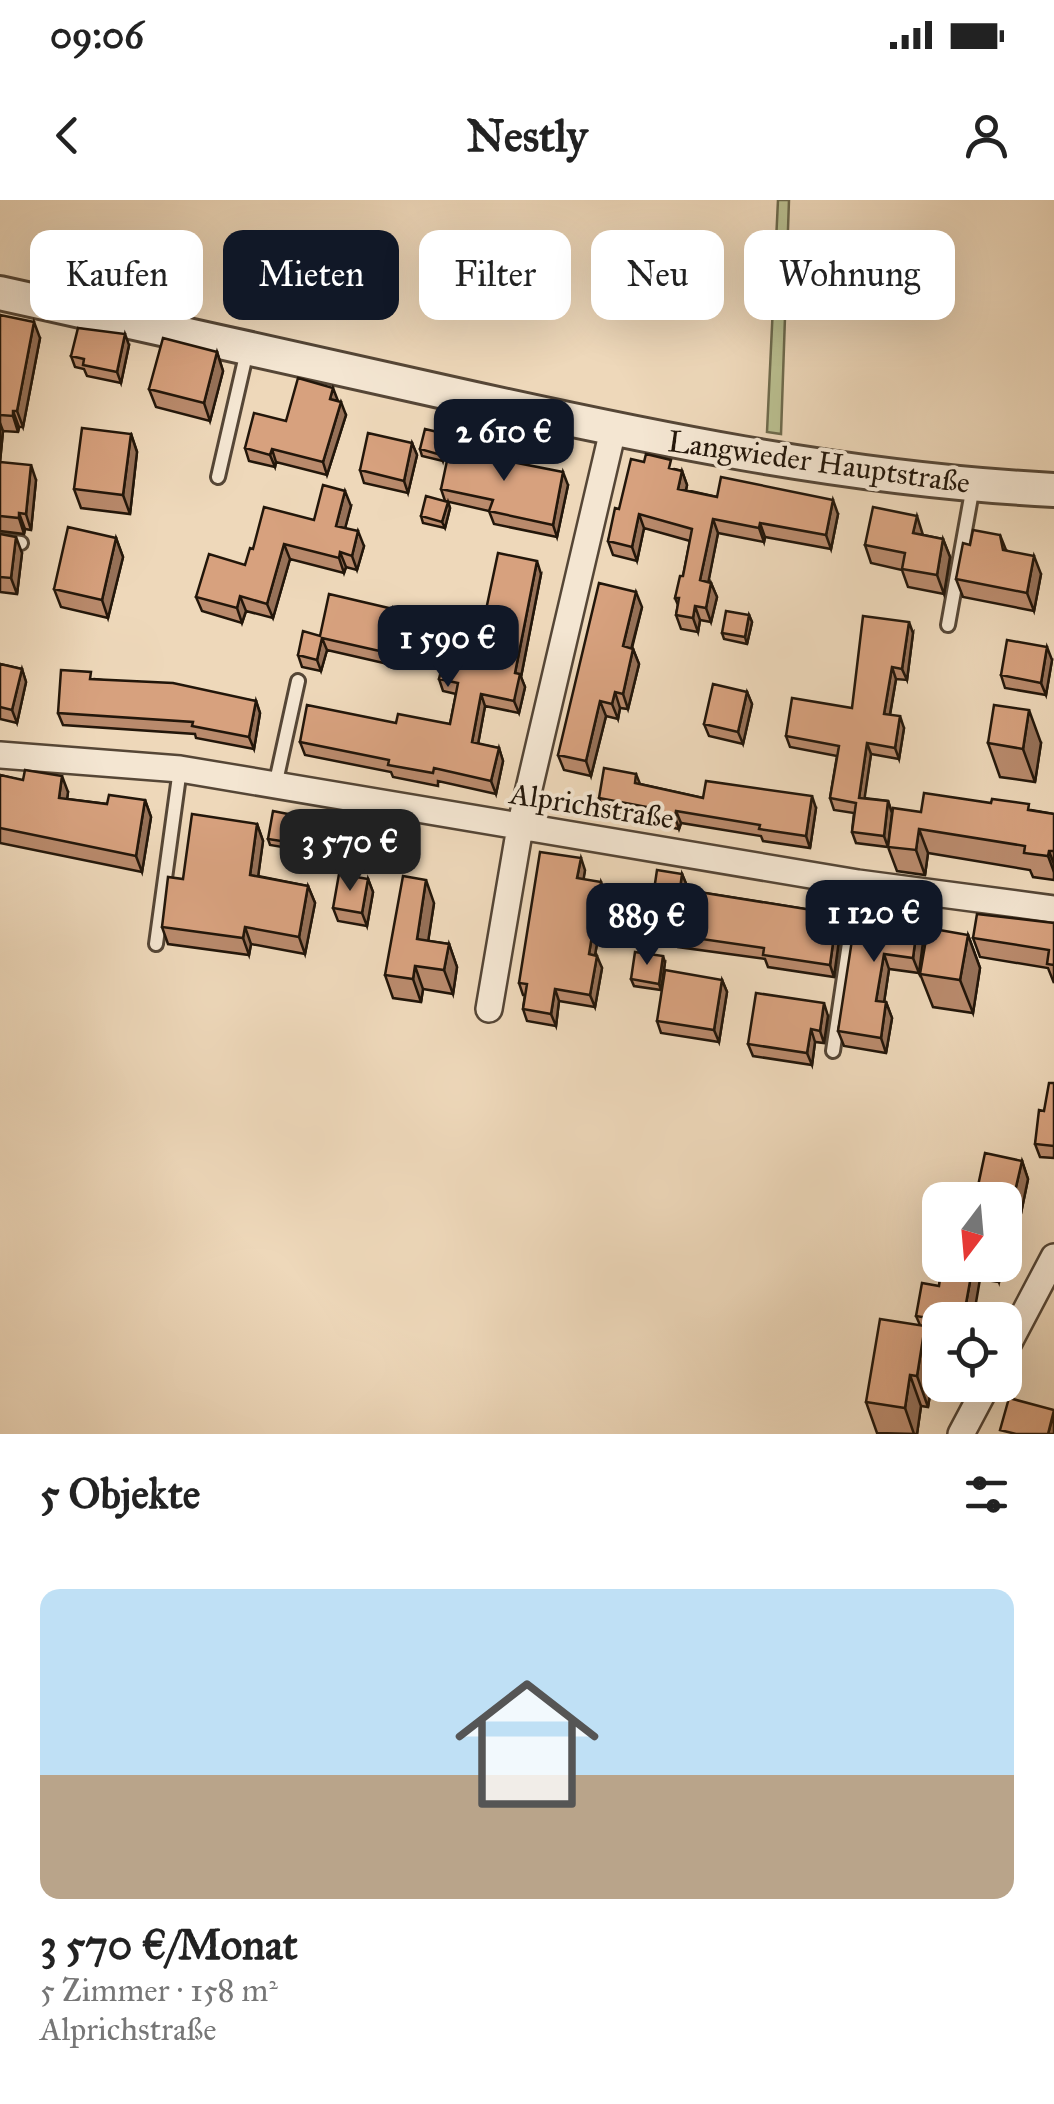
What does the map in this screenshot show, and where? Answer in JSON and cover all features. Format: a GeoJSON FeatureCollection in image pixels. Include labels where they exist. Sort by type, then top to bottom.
{"type":"FeatureCollection","features":[{"type":"Feature","properties":{"kind":"street","name":"Langwieder Hauptstraße"},"geometry":{"type":"LineString","coordinates":[[0,294],[614,430],[774,460],[973,486],[1054,490]]}},
{"type":"Feature","properties":{"kind":"street"},"geometry":{"type":"LineString","coordinates":[[489,1009],[520,828],[614,430]]}},
{"type":"Feature","properties":{"kind":"street","name":"Alprichstraße"},"geometry":{"type":"LineString","coordinates":[[0,754],[180,769],[858,883],[1054,908]]}},
{"type":"Feature","properties":{"kind":"street"},"geometry":{"type":"LineString","coordinates":[[1022,1318],[1054,1257]]}},
{"type":"Feature","properties":{"kind":"street"},"geometry":{"type":"LineString","coordinates":[[961,1434],[978,1402]]}},
{"type":"Feature","properties":{"kind":"lane"},"geometry":{"type":"LineString","coordinates":[[218,477],[248,348]]}},
{"type":"Feature","properties":{"kind":"lane"},"geometry":{"type":"LineString","coordinates":[[948,625],[973,486]]}},
{"type":"Feature","properties":{"kind":"lane"},"geometry":{"type":"LineString","coordinates":[[0,540],[21,543]]}},
{"type":"Feature","properties":{"kind":"lane"},"geometry":{"type":"LineString","coordinates":[[275,786],[298,681]]}},
{"type":"Feature","properties":{"kind":"lane"},"geometry":{"type":"LineString","coordinates":[[156,944],[180,769]]}},
{"type":"Feature","properties":{"kind":"lane"},"geometry":{"type":"LineString","coordinates":[[833,1052],[858,883]]}},
{"type":"Feature","properties":{"kind":"green space"},"geometry":{"type":"Polygon","coordinates":[[[778,200],[789,200],[788,230],[777,230],[778,200]]]}},
{"type":"Feature","properties":{"kind":"green space"},"geometry":{"type":"Polygon","coordinates":[[[772,320],[785,320],[781,434],[767,432],[772,320]]]}},
{"type":"Feature","properties":{"kind":"building"},"geometry":{"type":"Polygon","coordinates":[[[0,315],[34,322],[13,416],[0,415],[0,315]]]}},
{"type":"Feature","properties":{"kind":"building"},"geometry":{"type":"Polygon","coordinates":[[[78,328],[125,334],[117,372],[83,365],[84,359],[71,356],[78,328]]]}},
{"type":"Feature","properties":{"kind":"building"},"geometry":{"type":"Polygon","coordinates":[[[163,338],[217,352],[204,403],[149,389],[163,338]]]}},
{"type":"Feature","properties":{"kind":"building"},"geometry":{"type":"Polygon","coordinates":[[[298,378],[333,388],[330,399],[341,402],[323,462],[272,449],[270,455],[245,448],[254,413],[286,421],[298,378]]]}},
{"type":"Feature","properties":{"kind":"building"},"geometry":{"type":"Polygon","coordinates":[[[82,428],[131,434],[123,495],[74,489],[82,428]]]}},
{"type":"Feature","properties":{"kind":"building"},"geometry":{"type":"Polygon","coordinates":[[[425,429],[446,434],[441,455],[420,449],[425,429]]]}},
{"type":"Feature","properties":{"kind":"building"},"geometry":{"type":"Polygon","coordinates":[[[368,433],[412,443],[404,481],[360,470],[368,433]]]}},
{"type":"Feature","properties":{"kind":"building"},"geometry":{"type":"Polygon","coordinates":[[[451,442],[488,450],[487,457],[563,472],[553,525],[489,511],[493,500],[441,489],[451,442]]]}},
{"type":"Feature","properties":{"kind":"building"},"geometry":{"type":"Polygon","coordinates":[[[646,454],[671,460],[669,468],[682,471],[678,489],[717,497],[721,477],[833,500],[826,535],[713,519],[700,580],[711,583],[706,608],[695,606],[693,618],[676,615],[679,598],[675,598],[692,529],[639,514],[632,547],[608,541],[631,459],[644,462],[646,454]]]}},
{"type":"Feature","properties":{"kind":"building"},"geometry":{"type":"Polygon","coordinates":[[[0,462],[31,465],[26,514],[19,513],[19,518],[0,516],[0,462]]]}},
{"type":"Feature","properties":{"kind":"building"},"geometry":{"type":"Polygon","coordinates":[[[323,485],[345,491],[336,526],[358,531],[352,556],[340,552],[339,558],[284,544],[267,604],[240,596],[237,608],[196,597],[209,554],[245,565],[264,507],[314,520],[323,485]]]}},
{"type":"Feature","properties":{"kind":"building"},"geometry":{"type":"Polygon","coordinates":[[[426,496],[448,502],[442,522],[421,516],[426,496]]]}},
{"type":"Feature","properties":{"kind":"building"},"geometry":{"type":"Polygon","coordinates":[[[873,507],[917,516],[913,533],[943,539],[937,575],[902,569],[905,553],[865,545],[873,507]]]}},
{"type":"Feature","properties":{"kind":"building"},"geometry":{"type":"Polygon","coordinates":[[[68,527],[116,538],[102,600],[54,589],[68,527]]]}},
{"type":"Feature","properties":{"kind":"building"},"geometry":{"type":"Polygon","coordinates":[[[973,530],[1000,535],[1003,550],[1034,556],[1027,593],[956,579],[963,543],[970,545],[973,530]]]}},
{"type":"Feature","properties":{"kind":"building"},"geometry":{"type":"Polygon","coordinates":[[[0,534],[16,537],[11,578],[0,577],[0,534]]]}},
{"type":"Feature","properties":{"kind":"building"},"geometry":{"type":"Polygon","coordinates":[[[498,553],[537,561],[515,673],[520,674],[514,701],[481,694],[472,742],[499,748],[491,781],[434,768],[433,773],[388,765],[389,760],[300,742],[307,705],[396,723],[398,714],[450,724],[458,683],[439,679],[447,645],[460,649],[470,607],[486,610],[498,553]]]}},
{"type":"Feature","properties":{"kind":"building"},"geometry":{"type":"Polygon","coordinates":[[[599,583],[636,592],[623,646],[633,649],[623,694],[615,692],[612,704],[600,701],[586,761],[558,755],[599,583]]]}},
{"type":"Feature","properties":{"kind":"building"},"geometry":{"type":"Polygon","coordinates":[[[329,594],[393,609],[384,652],[322,638],[317,660],[298,655],[303,631],[320,636],[329,594]]]}},
{"type":"Feature","properties":{"kind":"building"},"geometry":{"type":"Polygon","coordinates":[[[726,611],[749,615],[745,637],[722,633],[726,611]]]}},
{"type":"Feature","properties":{"kind":"building"},"geometry":{"type":"Polygon","coordinates":[[[863,616],[909,622],[902,669],[892,667],[884,714],[900,716],[895,748],[867,743],[859,798],[888,801],[884,836],[852,832],[856,803],[830,798],[839,746],[786,736],[792,698],[852,708],[863,616]]]}},
{"type":"Feature","properties":{"kind":"building"},"geometry":{"type":"Polygon","coordinates":[[[1007,640],[1047,647],[1041,683],[1001,675],[1007,640]]]}},
{"type":"Feature","properties":{"kind":"building"},"geometry":{"type":"Polygon","coordinates":[[[0,664],[22,669],[12,710],[0,707],[0,664]]]}},
{"type":"Feature","properties":{"kind":"building"},"geometry":{"type":"Polygon","coordinates":[[[61,670],[91,672],[90,679],[173,683],[256,701],[249,737],[192,726],[193,722],[58,713],[61,670]]]}},
{"type":"Feature","properties":{"kind":"building"},"geometry":{"type":"Polygon","coordinates":[[[713,684],[747,692],[738,732],[704,724],[713,684]]]}},
{"type":"Feature","properties":{"kind":"building"},"geometry":{"type":"Polygon","coordinates":[[[994,705],[1029,710],[1023,749],[988,743],[994,705]]]}},
{"type":"Feature","properties":{"kind":"building"},"geometry":{"type":"Polygon","coordinates":[[[604,768],[636,774],[635,783],[703,798],[706,781],[812,796],[806,836],[676,811],[675,817],[651,812],[652,808],[599,798],[604,768]]]}},
{"type":"Feature","properties":{"kind":"building"},"geometry":{"type":"Polygon","coordinates":[[[25,770],[62,776],[59,798],[107,804],[109,795],[145,800],[136,856],[0,828],[0,775],[23,780],[25,770]]]}},
{"type":"Feature","properties":{"kind":"building"},"geometry":{"type":"Polygon","coordinates":[[[924,793],[1029,804],[1028,810],[1054,814],[1054,851],[1049,851],[1048,856],[1024,853],[1025,846],[919,829],[916,850],[888,847],[893,808],[921,812],[924,793]]]}},
{"type":"Feature","properties":{"kind":"building"},"geometry":{"type":"Polygon","coordinates":[[[273,811],[338,824],[333,849],[268,839],[273,811]]]}},
{"type":"Feature","properties":{"kind":"building"},"geometry":{"type":"Polygon","coordinates":[[[192,814],[257,824],[250,875],[308,886],[299,937],[245,927],[243,938],[162,927],[168,877],[183,879],[192,814]]]}},
{"type":"Feature","properties":{"kind":"building"},"geometry":{"type":"Polygon","coordinates":[[[381,830],[415,837],[410,859],[377,851],[381,830]]]}},
{"type":"Feature","properties":{"kind":"building"},"geometry":{"type":"Polygon","coordinates":[[[540,852],[581,858],[577,878],[601,882],[589,954],[597,956],[590,995],[555,989],[551,1014],[523,1009],[527,984],[519,983],[540,852]]]}},
{"type":"Feature","properties":{"kind":"building"},"geometry":{"type":"Polygon","coordinates":[[[657,870],[682,874],[680,889],[837,914],[830,965],[763,955],[764,948],[674,935],[679,895],[678,901],[653,897],[657,870]]]}},
{"type":"Feature","properties":{"kind":"building"},"geometry":{"type":"Polygon","coordinates":[[[339,874],[368,879],[362,913],[333,908],[339,874]]]}},
{"type":"Feature","properties":{"kind":"building"},"geometry":{"type":"Polygon","coordinates":[[[403,876],[426,880],[417,939],[449,944],[444,970],[415,966],[413,979],[385,975],[403,876]]]}},
{"type":"Feature","properties":{"kind":"building"},"geometry":{"type":"Polygon","coordinates":[[[862,904],[919,912],[913,958],[884,954],[876,1001],[886,1002],[881,1038],[838,1031],[856,914],[861,915],[862,904]]]}},
{"type":"Feature","properties":{"kind":"building"},"geometry":{"type":"Polygon","coordinates":[[[977,914],[1054,923],[1054,965],[1047,964],[1049,950],[973,938],[977,914]]]}},
{"type":"Feature","properties":{"kind":"building"},"geometry":{"type":"Polygon","coordinates":[[[928,928],[968,935],[960,980],[920,974],[928,928]]]}},
{"type":"Feature","properties":{"kind":"building"},"geometry":{"type":"Polygon","coordinates":[[[635,952],[663,956],[659,984],[631,979],[635,952]]]}},
{"type":"Feature","properties":{"kind":"building"},"geometry":{"type":"Polygon","coordinates":[[[665,970],[722,980],[714,1030],[657,1021],[665,970]]]}},
{"type":"Feature","properties":{"kind":"building"},"geometry":{"type":"Polygon","coordinates":[[[756,993],[824,1003],[820,1031],[811,1029],[807,1053],[748,1044],[756,993]]]}},
{"type":"Feature","properties":{"kind":"building"},"geometry":{"type":"Polygon","coordinates":[[[1049,1083],[1054,1083],[1054,1146],[1035,1144],[1039,1110],[1044,1111],[1049,1083]]]}},
{"type":"Feature","properties":{"kind":"building"},"geometry":{"type":"Polygon","coordinates":[[[985,1153],[1022,1161],[1017,1182],[979,1182],[985,1153]]]}},
{"type":"Feature","properties":{"kind":"building"},"geometry":{"type":"Polygon","coordinates":[[[940,1282],[970,1282],[966,1302],[922,1302],[922,1317],[916,1316],[922,1283],[939,1286],[940,1282]]]}},
{"type":"Feature","properties":{"kind":"building"},"geometry":{"type":"Polygon","coordinates":[[[880,1319],[922,1326],[917,1376],[910,1375],[905,1408],[866,1402],[880,1319]]]}},
{"type":"Feature","properties":{"kind":"building"},"geometry":{"type":"Polygon","coordinates":[[[1008,1402],[1054,1410],[1048,1434],[1000,1430],[1008,1402]]]}}]}
